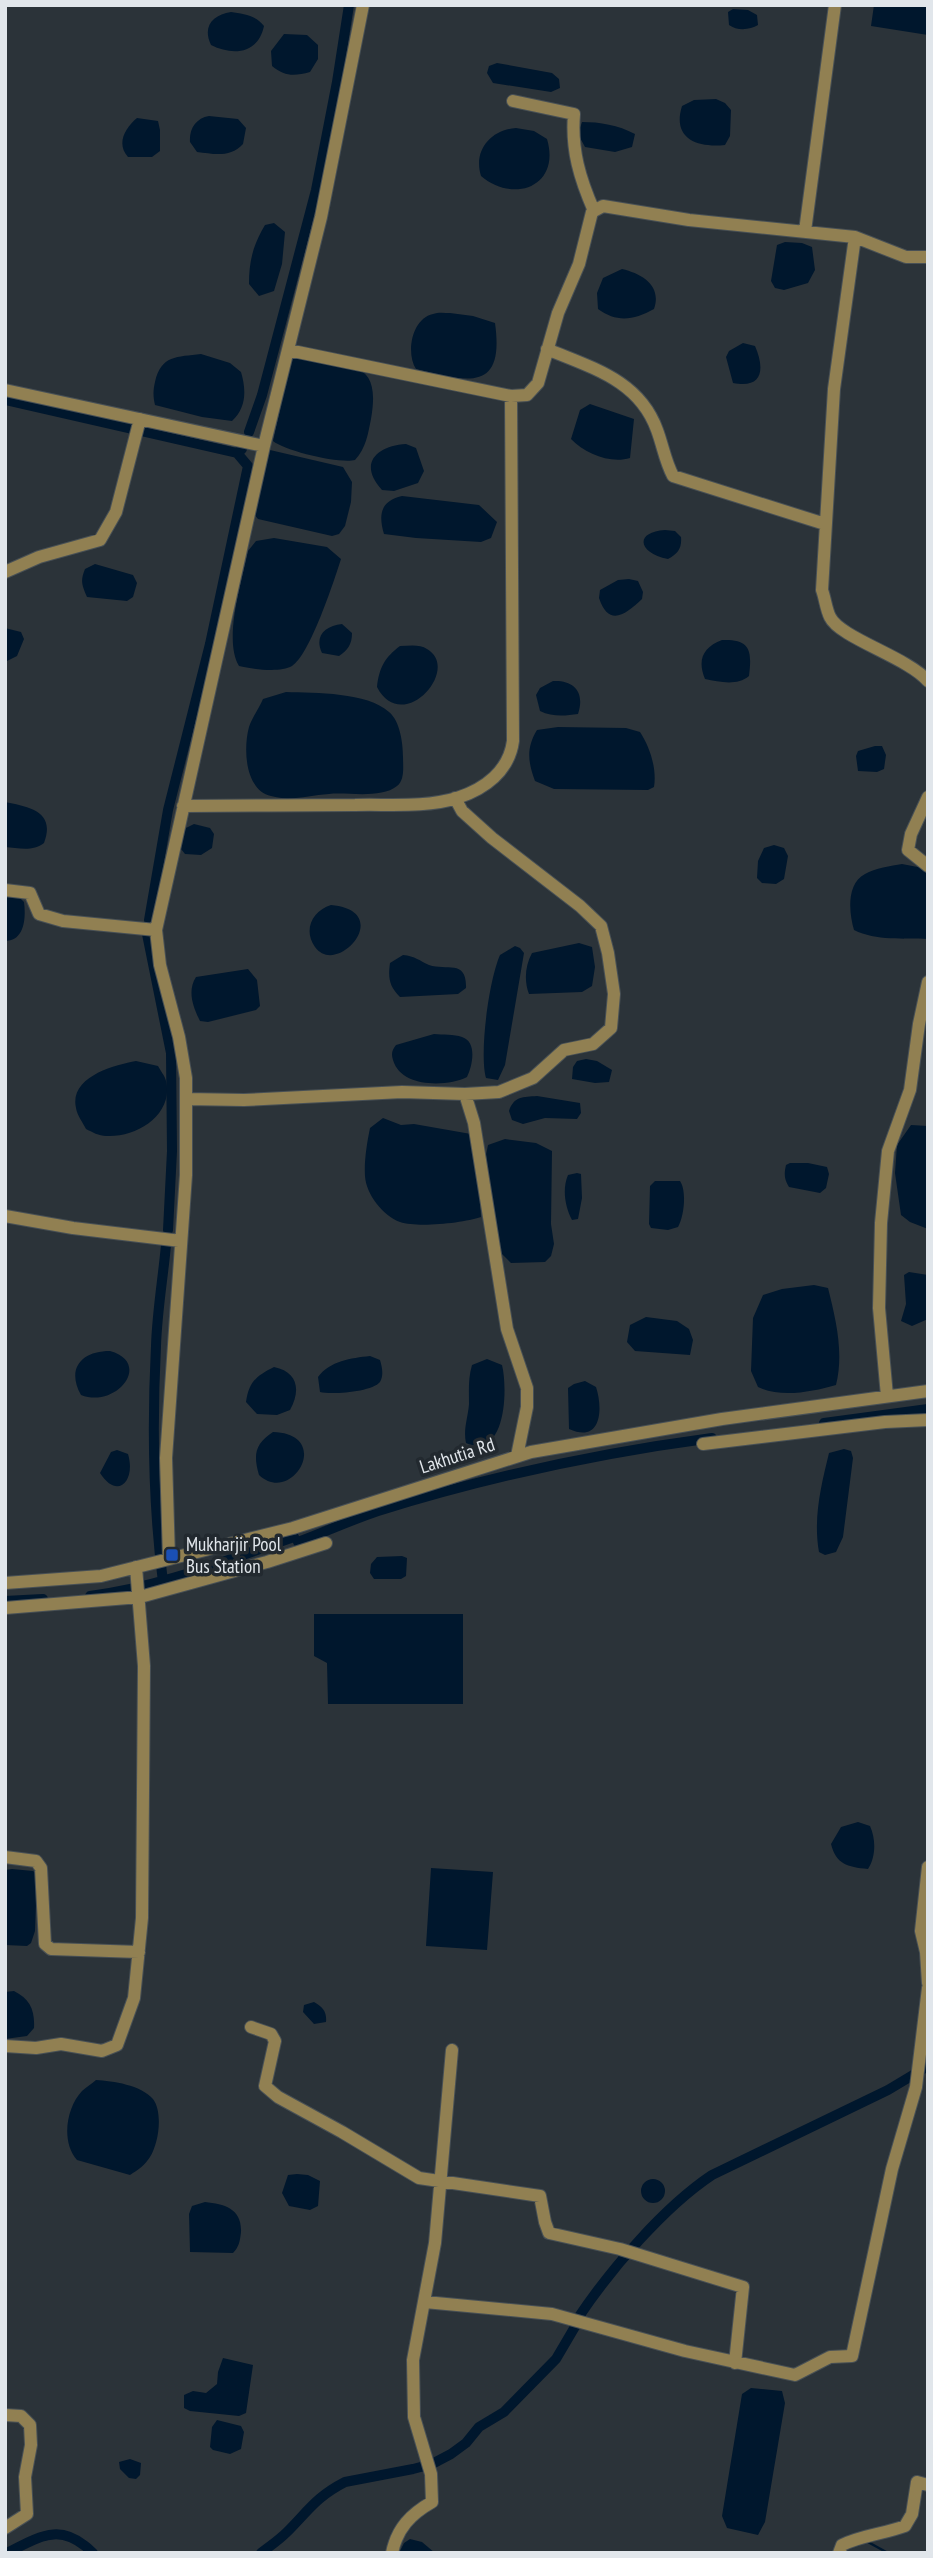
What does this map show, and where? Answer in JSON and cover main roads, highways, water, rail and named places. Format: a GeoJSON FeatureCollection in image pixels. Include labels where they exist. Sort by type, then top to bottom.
{"type":"FeatureCollection","features":[{"type":"Feature","properties":{"kind":"water"},"geometry":{"type":"Polygon","coordinates":[[[874,5],[928,5],[928,35],[871,26],[874,5]]]}},
{"type":"Feature","properties":{"kind":"water"},"geometry":{"type":"Polygon","coordinates":[[[733,9],[748,10],[757,15],[758,25],[744,29],[729,25],[728,12],[733,9]]]}},
{"type":"Feature","properties":{"kind":"water"},"geometry":{"type":"Polygon","coordinates":[[[231,12],[253,17],[264,26],[256,42],[244,50],[228,51],[211,45],[208,32],[211,22],[231,12]]]}},
{"type":"Feature","properties":{"kind":"water"},"geometry":{"type":"Polygon","coordinates":[[[284,34],[307,35],[318,45],[318,59],[310,72],[290,75],[272,66],[271,51],[284,34]]]}},
{"type":"Feature","properties":{"kind":"water"},"geometry":{"type":"Polygon","coordinates":[[[497,63],[552,73],[559,79],[560,88],[551,92],[493,83],[487,73],[489,66],[497,63]]]}},
{"type":"Feature","properties":{"kind":"water"},"geometry":{"type":"Polygon","coordinates":[[[716,99],[731,110],[730,136],[725,145],[705,145],[689,139],[680,126],[682,106],[694,100],[716,99]]]}},
{"type":"Feature","properties":{"kind":"water"},"geometry":{"type":"Polygon","coordinates":[[[209,116],[238,119],[246,128],[243,144],[227,153],[197,152],[190,142],[191,133],[197,122],[209,116]]]}},
{"type":"Feature","properties":{"kind":"water"},"geometry":{"type":"Polygon","coordinates":[[[137,118],[158,121],[160,151],[152,157],[128,157],[124,152],[124,136],[137,118]]]}},
{"type":"Feature","properties":{"kind":"water"},"geometry":{"type":"Polygon","coordinates":[[[582,122],[609,125],[635,134],[632,147],[615,152],[585,147],[578,134],[582,122]]]}},
{"type":"Feature","properties":{"kind":"water"},"geometry":{"type":"Polygon","coordinates":[[[516,128],[534,131],[547,139],[550,155],[547,169],[541,179],[532,186],[507,189],[481,176],[480,158],[486,143],[492,137],[516,128]]]}},
{"type":"Feature","properties":{"kind":"water"},"geometry":{"type":"Polygon","coordinates":[[[274,223],[285,232],[282,264],[274,291],[259,296],[249,284],[251,260],[257,239],[265,225],[274,223]]]}},
{"type":"Feature","properties":{"kind":"water"},"geometry":{"type":"Polygon","coordinates":[[[785,242],[802,243],[812,247],[815,270],[808,283],[784,290],[775,288],[771,281],[777,245],[785,242]]]}},
{"type":"Feature","properties":{"kind":"water"},"geometry":{"type":"Polygon","coordinates":[[[622,269],[649,282],[655,294],[654,309],[639,316],[619,318],[598,309],[597,293],[603,278],[622,269]]]}},
{"type":"Feature","properties":{"kind":"water"},"geometry":{"type":"Polygon","coordinates":[[[450,313],[495,323],[497,346],[494,362],[488,372],[478,377],[466,378],[416,369],[411,355],[415,330],[426,317],[450,313]]]}},
{"type":"Feature","properties":{"kind":"water"},"geometry":{"type":"Polygon","coordinates":[[[743,343],[755,346],[760,362],[759,375],[750,383],[733,383],[726,357],[729,351],[743,343]]]}},
{"type":"Feature","properties":{"kind":"water"},"geometry":{"type":"Polygon","coordinates":[[[201,354],[230,363],[241,372],[244,385],[243,404],[232,421],[202,417],[155,405],[154,385],[161,367],[171,359],[201,354]]]}},
{"type":"Feature","properties":{"kind":"water"},"geometry":{"type":"Polygon","coordinates":[[[308,357],[351,366],[368,377],[373,400],[371,419],[364,446],[355,460],[313,456],[273,441],[291,359],[308,357]]]}},
{"type":"Feature","properties":{"kind":"water"},"geometry":{"type":"Polygon","coordinates":[[[590,404],[634,419],[630,458],[607,459],[583,449],[571,439],[580,410],[590,404]]]}},
{"type":"Feature","properties":{"kind":"water"},"geometry":{"type":"Polygon","coordinates":[[[406,444],[416,448],[424,471],[418,483],[394,491],[382,490],[371,472],[374,458],[386,448],[406,444]]]}},
{"type":"Feature","properties":{"kind":"water"},"geometry":{"type":"Polygon","coordinates":[[[270,450],[343,467],[352,482],[351,502],[345,526],[339,534],[332,536],[258,519],[253,513],[265,453],[270,450]]]}},
{"type":"Feature","properties":{"kind":"water"},"geometry":{"type":"Polygon","coordinates":[[[402,496],[479,505],[497,522],[491,538],[481,542],[384,534],[381,520],[383,509],[389,501],[402,496]]]}},
{"type":"Feature","properties":{"kind":"water"},"geometry":{"type":"Polygon","coordinates":[[[665,530],[675,531],[681,537],[679,550],[668,559],[651,552],[644,543],[644,538],[648,535],[665,530]]]}},
{"type":"Feature","properties":{"kind":"water"},"geometry":{"type":"Polygon","coordinates":[[[274,538],[327,547],[341,559],[321,617],[299,659],[292,666],[273,670],[239,666],[235,655],[233,626],[248,551],[256,541],[274,538]]]}},
{"type":"Feature","properties":{"kind":"water"},"geometry":{"type":"Polygon","coordinates":[[[95,564],[133,575],[137,583],[133,597],[127,601],[87,597],[82,577],[85,569],[95,564]]]}},
{"type":"Feature","properties":{"kind":"water"},"geometry":{"type":"Polygon","coordinates":[[[618,580],[638,581],[643,592],[642,599],[624,613],[608,613],[599,598],[600,590],[618,580]]]}},
{"type":"Feature","properties":{"kind":"water"},"geometry":{"type":"Polygon","coordinates":[[[342,624],[352,633],[349,646],[339,656],[322,653],[320,637],[331,627],[342,624]]]}},
{"type":"Feature","properties":{"kind":"water"},"geometry":{"type":"Polygon","coordinates":[[[5,628],[21,632],[24,639],[17,656],[7,661],[5,628]]]}},
{"type":"Feature","properties":{"kind":"water"},"geometry":{"type":"Polygon","coordinates":[[[722,640],[739,642],[748,648],[749,676],[728,682],[705,679],[703,655],[710,646],[722,640]]]}},
{"type":"Feature","properties":{"kind":"water"},"geometry":{"type":"Polygon","coordinates":[[[400,646],[424,647],[436,658],[437,670],[433,683],[424,694],[413,702],[400,705],[388,700],[377,687],[384,664],[390,654],[400,646]]]}},
{"type":"Feature","properties":{"kind":"water"},"geometry":{"type":"Polygon","coordinates":[[[553,681],[567,683],[576,689],[580,700],[578,714],[559,716],[540,711],[536,695],[540,688],[553,681]]]}},
{"type":"Feature","properties":{"kind":"water"},"geometry":{"type":"Polygon","coordinates":[[[286,692],[355,697],[379,705],[389,712],[396,721],[403,751],[400,783],[390,790],[373,794],[286,798],[262,792],[256,786],[248,768],[246,746],[249,727],[263,699],[286,692]]]}},
{"type":"Feature","properties":{"kind":"water"},"geometry":{"type":"Polygon","coordinates":[[[558,727],[626,728],[640,732],[652,758],[654,787],[648,790],[554,789],[535,781],[529,755],[533,737],[537,730],[558,727]]]}},
{"type":"Feature","properties":{"kind":"water"},"geometry":{"type":"Polygon","coordinates":[[[882,746],[886,755],[884,769],[877,772],[858,771],[858,751],[882,746]]]}},
{"type":"Feature","properties":{"kind":"water"},"geometry":{"type":"Polygon","coordinates":[[[5,802],[31,809],[43,817],[47,832],[44,843],[30,848],[5,847],[5,802]]]}},
{"type":"Feature","properties":{"kind":"water"},"geometry":{"type":"Polygon","coordinates":[[[194,824],[210,828],[214,834],[212,848],[201,855],[185,854],[181,849],[182,835],[186,828],[194,824]]]}},
{"type":"Feature","properties":{"kind":"water"},"geometry":{"type":"Polygon","coordinates":[[[774,845],[784,848],[788,856],[784,879],[776,884],[762,883],[757,878],[758,861],[764,848],[774,845]]]}},
{"type":"Feature","properties":{"kind":"water"},"geometry":{"type":"Polygon","coordinates":[[[902,864],[928,869],[928,939],[881,937],[854,930],[850,899],[859,879],[873,870],[902,864]]]}},
{"type":"Feature","properties":{"kind":"water"},"geometry":{"type":"Polygon","coordinates":[[[5,893],[18,896],[24,902],[25,914],[20,933],[12,940],[5,941],[5,893]]]}},
{"type":"Feature","properties":{"kind":"water"},"geometry":{"type":"Polygon","coordinates":[[[331,905],[350,910],[359,918],[360,929],[356,940],[347,949],[336,954],[325,954],[311,941],[310,928],[314,916],[331,905]]]}},
{"type":"Feature","properties":{"kind":"water"},"geometry":{"type":"Polygon","coordinates":[[[579,943],[592,947],[595,967],[592,986],[582,992],[529,994],[526,974],[532,953],[579,943]]]}},
{"type":"Feature","properties":{"kind":"water"},"geometry":{"type":"Polygon","coordinates":[[[515,946],[524,953],[505,1065],[498,1080],[486,1078],[484,1035],[492,981],[500,955],[515,946]]]}},
{"type":"Feature","properties":{"kind":"water"},"geometry":{"type":"Polygon","coordinates":[[[403,955],[436,967],[459,970],[463,973],[466,988],[458,994],[400,997],[391,985],[389,968],[390,963],[403,955]]]}},
{"type":"Feature","properties":{"kind":"water"},"geometry":{"type":"Polygon","coordinates":[[[248,969],[257,980],[260,1006],[256,1010],[208,1022],[200,1021],[191,993],[196,977],[248,969]]]}},
{"type":"Feature","properties":{"kind":"water"},"geometry":{"type":"Polygon","coordinates":[[[434,1034],[456,1035],[467,1040],[472,1055],[467,1077],[448,1082],[426,1083],[405,1076],[398,1069],[392,1056],[396,1045],[434,1034]]]}},
{"type":"Feature","properties":{"kind":"water"},"geometry":{"type":"Polygon","coordinates":[[[136,1061],[158,1066],[165,1079],[167,1093],[158,1114],[140,1128],[118,1136],[101,1135],[86,1129],[76,1108],[79,1088],[95,1074],[136,1061]]]}},
{"type":"Feature","properties":{"kind":"water"},"geometry":{"type":"Polygon","coordinates":[[[577,1061],[597,1061],[612,1070],[609,1082],[595,1083],[572,1079],[573,1067],[577,1061]]]}},
{"type":"Feature","properties":{"kind":"water"},"geometry":{"type":"Polygon","coordinates":[[[537,1096],[580,1103],[581,1113],[577,1119],[545,1118],[523,1124],[512,1120],[509,1111],[516,1100],[537,1096]]]}},
{"type":"Feature","properties":{"kind":"water"},"geometry":{"type":"Polygon","coordinates":[[[383,1118],[401,1125],[414,1124],[471,1134],[477,1155],[481,1217],[452,1223],[418,1225],[400,1222],[382,1210],[368,1190],[365,1170],[370,1128],[383,1118]]]}},
{"type":"Feature","properties":{"kind":"water"},"geometry":{"type":"Polygon","coordinates":[[[911,1125],[928,1126],[928,1229],[901,1215],[895,1173],[897,1145],[911,1125]]]}},
{"type":"Feature","properties":{"kind":"water"},"geometry":{"type":"Polygon","coordinates":[[[505,1139],[536,1143],[552,1151],[551,1224],[554,1244],[551,1256],[545,1262],[511,1263],[502,1254],[495,1230],[486,1155],[488,1145],[505,1139]]]}},
{"type":"Feature","properties":{"kind":"water"},"geometry":{"type":"Polygon","coordinates":[[[790,1163],[827,1167],[829,1174],[826,1188],[820,1193],[789,1187],[785,1174],[786,1165],[790,1163]]]}},
{"type":"Feature","properties":{"kind":"water"},"geometry":{"type":"Polygon","coordinates":[[[581,1174],[582,1198],[578,1219],[572,1220],[566,1204],[565,1186],[568,1175],[581,1174]]]}},
{"type":"Feature","properties":{"kind":"water"},"geometry":{"type":"Polygon","coordinates":[[[655,1181],[680,1181],[682,1185],[684,1204],[678,1227],[668,1230],[651,1228],[649,1224],[650,1186],[655,1181]]]}},
{"type":"Feature","properties":{"kind":"water"},"geometry":{"type":"Polygon","coordinates":[[[909,1272],[928,1275],[928,1319],[912,1326],[901,1321],[906,1304],[904,1275],[909,1272]]]}},
{"type":"Feature","properties":{"kind":"water"},"geometry":{"type":"Polygon","coordinates":[[[814,1285],[828,1288],[834,1312],[839,1349],[836,1385],[807,1392],[786,1393],[758,1387],[751,1371],[753,1318],[763,1295],[782,1289],[814,1285]]]}},
{"type":"Feature","properties":{"kind":"water"},"geometry":{"type":"Polygon","coordinates":[[[646,1317],[677,1321],[689,1329],[693,1340],[690,1355],[635,1351],[627,1342],[630,1325],[646,1317]]]}},
{"type":"Feature","properties":{"kind":"water"},"geometry":{"type":"Polygon","coordinates":[[[110,1351],[123,1357],[129,1365],[125,1383],[106,1396],[94,1398],[81,1395],[75,1377],[79,1363],[92,1354],[110,1351]]]}},
{"type":"Feature","properties":{"kind":"water"},"geometry":{"type":"Polygon","coordinates":[[[370,1356],[380,1360],[382,1374],[376,1385],[351,1392],[320,1392],[318,1377],[329,1367],[348,1359],[370,1356]]]}},
{"type":"Feature","properties":{"kind":"water"},"geometry":{"type":"Polygon","coordinates":[[[487,1359],[502,1365],[504,1405],[497,1432],[489,1441],[479,1446],[466,1443],[469,1380],[472,1365],[487,1359]]]}},
{"type":"Feature","properties":{"kind":"water"},"geometry":{"type":"Polygon","coordinates":[[[274,1367],[282,1369],[293,1378],[296,1396],[290,1410],[277,1415],[257,1414],[246,1402],[249,1389],[258,1377],[274,1367]]]}},
{"type":"Feature","properties":{"kind":"water"},"geometry":{"type":"Polygon","coordinates":[[[585,1381],[596,1387],[599,1413],[594,1428],[588,1432],[580,1432],[569,1429],[568,1388],[585,1381]]]}},
{"type":"Feature","properties":{"kind":"water"},"geometry":{"type":"Polygon","coordinates":[[[273,1432],[291,1436],[301,1444],[304,1455],[294,1476],[284,1482],[272,1482],[259,1475],[257,1468],[256,1455],[259,1445],[273,1432]]]}},
{"type":"Feature","properties":{"kind":"water"},"geometry":{"type":"Polygon","coordinates":[[[844,1449],[851,1451],[853,1458],[843,1537],[836,1552],[825,1555],[819,1552],[817,1539],[821,1490],[829,1453],[844,1449]]]}},
{"type":"Feature","properties":{"kind":"water"},"geometry":{"type":"Polygon","coordinates":[[[117,1450],[128,1454],[130,1472],[124,1484],[113,1486],[100,1473],[111,1452],[117,1450]]]}},
{"type":"Feature","properties":{"kind":"water"},"geometry":{"type":"Polygon","coordinates":[[[377,1557],[407,1558],[406,1576],[401,1579],[374,1579],[370,1573],[371,1564],[377,1557]]]}},
{"type":"Feature","properties":{"kind":"water"},"geometry":{"type":"Polygon","coordinates":[[[314,1614],[463,1614],[463,1704],[328,1704],[327,1663],[314,1656],[314,1614]]]}},
{"type":"Feature","properties":{"kind":"water"},"geometry":{"type":"Polygon","coordinates":[[[858,1822],[870,1826],[873,1837],[874,1854],[868,1869],[843,1863],[836,1856],[831,1844],[841,1827],[858,1822]]]}},
{"type":"Feature","properties":{"kind":"water"},"geometry":{"type":"Polygon","coordinates":[[[431,1868],[493,1872],[487,1950],[426,1946],[431,1868]]]}},
{"type":"Feature","properties":{"kind":"water"},"geometry":{"type":"Polygon","coordinates":[[[5,1870],[33,1871],[37,1874],[35,1931],[31,1943],[27,1946],[5,1945],[5,1870]]]}},
{"type":"Feature","properties":{"kind":"water"},"geometry":{"type":"Polygon","coordinates":[[[14,1991],[30,2006],[34,2016],[34,2028],[27,2036],[5,2039],[5,1992],[14,1991]]]}},
{"type":"Feature","properties":{"kind":"water"},"geometry":{"type":"Polygon","coordinates":[[[314,2002],[324,2010],[326,2022],[314,2024],[303,2012],[304,2005],[314,2002]]]}},
{"type":"Feature","properties":{"kind":"water"},"geometry":{"type":"Polygon","coordinates":[[[96,2080],[134,2087],[148,2094],[156,2105],[159,2128],[153,2151],[144,2165],[130,2175],[77,2160],[72,2153],[67,2125],[72,2106],[82,2091],[96,2080]]]}},
{"type":"Feature","properties":{"kind":"water"},"geometry":{"type":"Polygon","coordinates":[[[288,2175],[308,2175],[320,2181],[318,2206],[310,2210],[289,2206],[282,2193],[288,2175]]]}},
{"type":"Feature","properties":{"kind":"water"},"geometry":{"type":"Polygon","coordinates":[[[653,2179],[664,2186],[665,2191],[658,2202],[653,2203],[642,2196],[641,2191],[648,2180],[653,2179]]]}},
{"type":"Feature","properties":{"kind":"water"},"geometry":{"type":"Polygon","coordinates":[[[205,2202],[225,2206],[239,2218],[240,2238],[233,2253],[190,2252],[189,2214],[192,2206],[205,2202]]]}},
{"type":"Feature","properties":{"kind":"water"},"geometry":{"type":"Polygon","coordinates":[[[223,2358],[253,2365],[246,2413],[239,2416],[190,2411],[184,2408],[184,2395],[193,2391],[206,2393],[217,2384],[223,2358]]]}},
{"type":"Feature","properties":{"kind":"water"},"geometry":{"type":"Polygon","coordinates":[[[751,2388],[782,2391],[785,2403],[765,2522],[758,2535],[727,2528],[722,2516],[742,2394],[751,2388]]]}},
{"type":"Feature","properties":{"kind":"water"},"geometry":{"type":"Polygon","coordinates":[[[217,2420],[241,2426],[244,2432],[241,2449],[230,2454],[210,2447],[212,2427],[217,2420]]]}},
{"type":"Feature","properties":{"kind":"water"},"geometry":{"type":"Polygon","coordinates":[[[130,2459],[141,2463],[140,2475],[136,2479],[129,2478],[120,2469],[119,2462],[130,2459]]]}},
{"type":"Feature","properties":{"kind":"water"},"geometry":{"type":"Polygon","coordinates":[[[410,2539],[422,2542],[435,2553],[399,2553],[404,2543],[410,2539]]]}},
{"type":"Feature","properties":{"kind":"waterway"},"geometry":{"type":"LineString","coordinates":[[249,432],[262,395],[316,190],[349,5]]}},
{"type":"Feature","properties":{"kind":"waterway"},"geometry":{"type":"LineString","coordinates":[[5,400],[237,453],[242,449]]}},
{"type":"Feature","properties":{"kind":"waterway"},"geometry":{"type":"LineString","coordinates":[[149,920],[168,810],[210,644],[248,466],[237,453]]}},
{"type":"Feature","properties":{"kind":"waterway"},"geometry":{"type":"LineString","coordinates":[[147,934],[171,1053],[172,1151],[168,1230]]}},
{"type":"Feature","properties":{"kind":"waterway"},"geometry":{"type":"LineString","coordinates":[[163,1582],[155,1494],[154,1405],[157,1333],[166,1245]]}},
{"type":"Feature","properties":{"kind":"waterway"},"geometry":{"type":"LineString","coordinates":[[824,1423],[928,1409]]}},
{"type":"Feature","properties":{"kind":"waterway"},"geometry":{"type":"LineString","coordinates":[[298,1542],[378,1511],[502,1477],[627,1451],[712,1438]]}},
{"type":"Feature","properties":{"kind":"waterway"},"geometry":{"type":"LineString","coordinates":[[90,1596],[168,1579],[294,1537]]}},
{"type":"Feature","properties":{"kind":"waterway"},"geometry":{"type":"LineString","coordinates":[[5,1601],[43,1599]]}},
{"type":"Feature","properties":{"kind":"waterway"},"geometry":{"type":"LineString","coordinates":[[578,2318],[639,2241],[675,2204],[712,2175],[888,2090],[928,2066]]}},
{"type":"Feature","properties":{"kind":"waterway"},"geometry":{"type":"LineString","coordinates":[[261,2553],[284,2535],[320,2499],[345,2482],[432,2464],[451,2454],[466,2443],[479,2427],[504,2412],[556,2359],[576,2325]]}},
{"type":"Feature","properties":{"kind":"waterway"},"geometry":{"type":"LineString","coordinates":[[7,2553],[31,2541],[52,2535],[71,2537],[93,2553]]}},
{"type":"Feature","properties":{"kind":"waterway"},"geometry":{"type":"LineString","coordinates":[[866,2541],[888,2553]]}},
{"type":"Feature","properties":{"kind":"place","name":"Mukharjir Pool Bus Station"},"geometry":{"type":"Point","coordinates":[172,1555]}}]}
